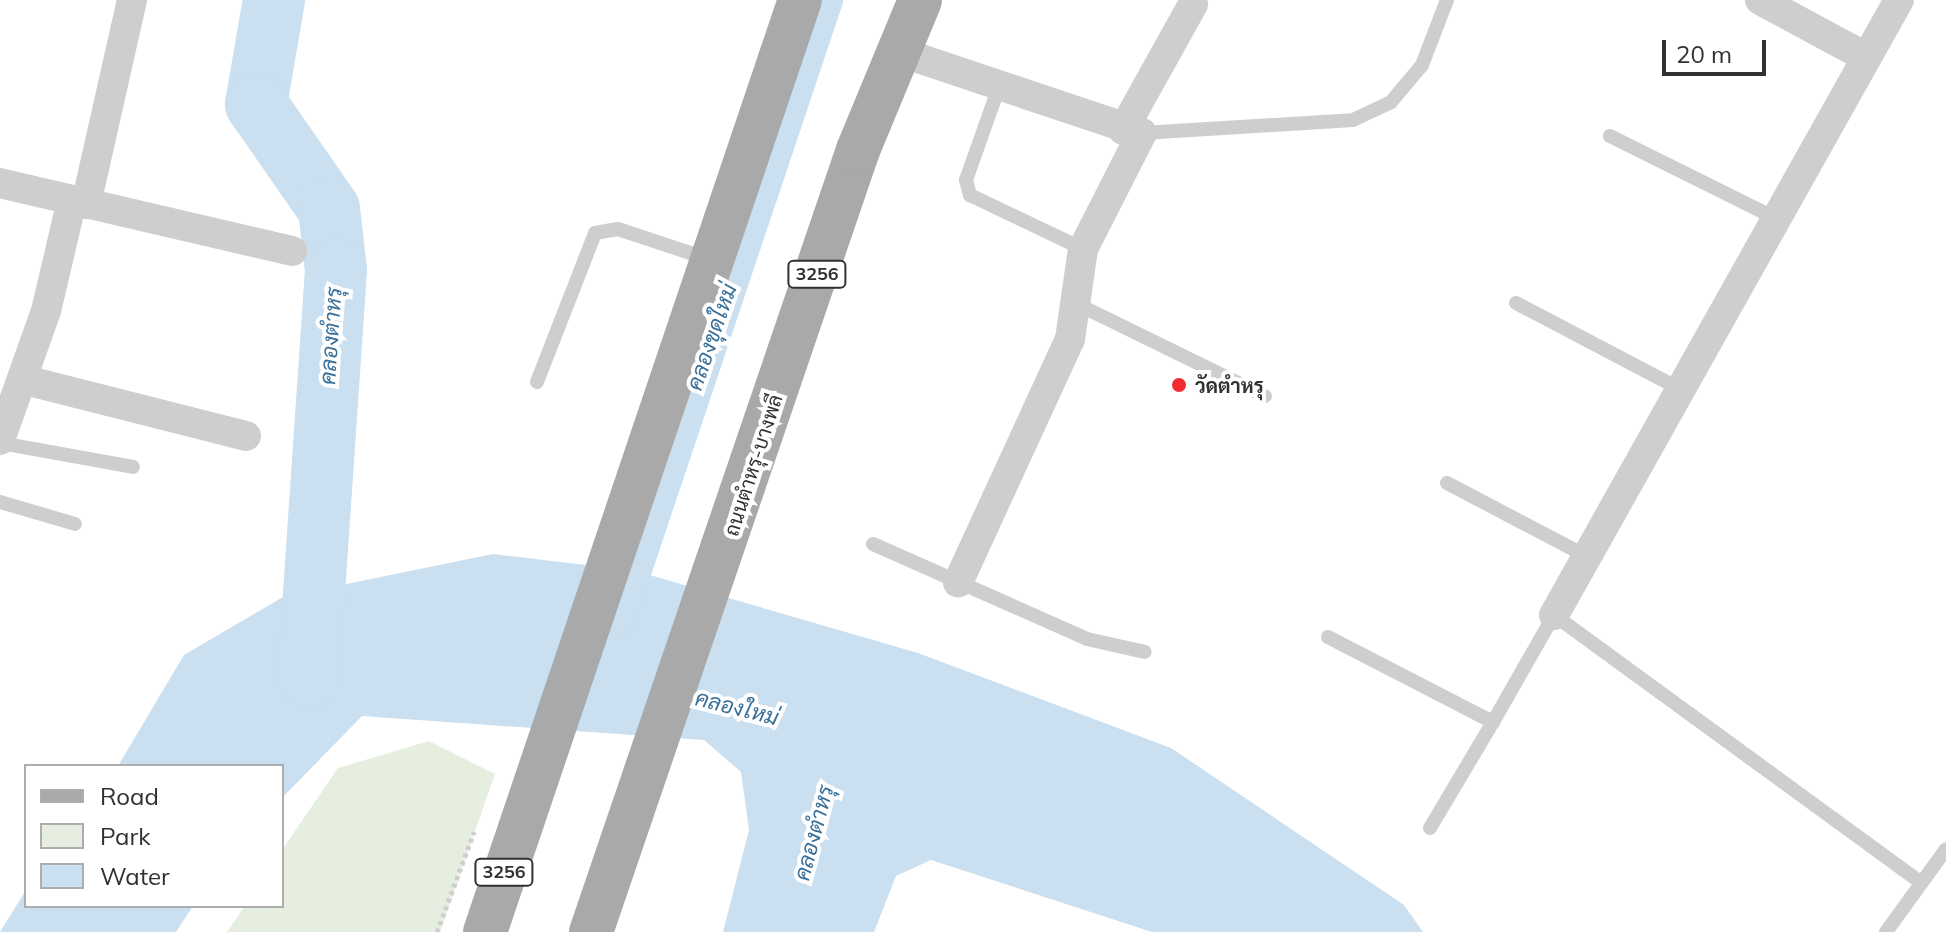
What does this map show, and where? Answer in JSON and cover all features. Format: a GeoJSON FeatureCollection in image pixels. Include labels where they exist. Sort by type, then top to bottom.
{"type":"FeatureCollection","features":[{"type":"Feature","properties":{"kind":"main road","name":"3256"},"geometry":{"type":"LineString","coordinates":[[485,932],[800,0]]}},
{"type":"Feature","properties":{"kind":"main road","name":"ถนนตำหรุ-บางพลี"},"geometry":{"type":"LineString","coordinates":[[591,932],[897,51],[920,0]]}},
{"type":"Feature","properties":{"kind":"street"},"geometry":{"type":"LineString","coordinates":[[0,441],[15,384],[79,202],[132,0]]}},
{"type":"Feature","properties":{"kind":"street"},"geometry":{"type":"LineString","coordinates":[[1760,0],[1864,56]]}},
{"type":"Feature","properties":{"kind":"street"},"geometry":{"type":"LineString","coordinates":[[1554,615],[1773,217],[1899,0]]}},
{"type":"Feature","properties":{"kind":"street"},"geometry":{"type":"LineString","coordinates":[[958,583],[1070,339],[1079,305],[1083,249],[1132,131],[1193,4]]}},
{"type":"Feature","properties":{"kind":"street"},"geometry":{"type":"LineString","coordinates":[[897,51],[1132,131]]}},
{"type":"Feature","properties":{"kind":"street"},"geometry":{"type":"LineString","coordinates":[[0,183],[292,251]]}},
{"type":"Feature","properties":{"kind":"street"},"geometry":{"type":"LineString","coordinates":[[15,384],[246,436]]}},
{"type":"Feature","properties":{"kind":"lane"},"geometry":{"type":"LineString","coordinates":[[1132,131],[1353,120],[1391,102],[1422,65],[1447,0]]}},
{"type":"Feature","properties":{"kind":"lane"},"geometry":{"type":"LineString","coordinates":[[1000,84],[966,180],[970,195],[1083,249]]}},
{"type":"Feature","properties":{"kind":"lane"},"geometry":{"type":"LineString","coordinates":[[1610,136],[1773,217]]}},
{"type":"Feature","properties":{"kind":"lane"},"geometry":{"type":"LineString","coordinates":[[537,382],[588,240],[618,229],[713,261]]}},
{"type":"Feature","properties":{"kind":"lane"},"geometry":{"type":"LineString","coordinates":[[1516,303],[1678,388]]}},
{"type":"Feature","properties":{"kind":"lane"},"geometry":{"type":"LineString","coordinates":[[1079,305],[1265,396]]}},
{"type":"Feature","properties":{"kind":"lane"},"geometry":{"type":"LineString","coordinates":[[0,441],[133,467]]}},
{"type":"Feature","properties":{"kind":"lane"},"geometry":{"type":"LineString","coordinates":[[1447,483],[1586,556]]}},
{"type":"Feature","properties":{"kind":"lane"},"geometry":{"type":"LineString","coordinates":[[0,502],[75,524]]}},
{"type":"Feature","properties":{"kind":"lane"},"geometry":{"type":"LineString","coordinates":[[873,544],[1087,639],[1145,652]]}},
{"type":"Feature","properties":{"kind":"lane"},"geometry":{"type":"LineString","coordinates":[[1430,828],[1554,615],[1920,882]]}},
{"type":"Feature","properties":{"kind":"lane"},"geometry":{"type":"LineString","coordinates":[[1328,637],[1493,722]]}},
{"type":"Feature","properties":{"kind":"lane"},"geometry":{"type":"LineString","coordinates":[[1886,932],[1920,882],[1944,854]]}},
{"type":"Feature","properties":{"kind":"path"},"geometry":{"type":"LineString","coordinates":[[437,932],[479,817]]}},
{"type":"Feature","properties":{"kind":"green space"},"geometry":{"type":"Polygon","coordinates":[[[429,741],[495,774],[440,932],[227,932],[244,908],[284,908],[284,847],[338,768],[429,741]]]}},
{"type":"Feature","properties":{"kind":"water","name":"คลองใหม่"},"geometry":{"type":"Polygon","coordinates":[[[493,554],[636,571],[918,653],[1171,748],[1404,905],[1423,932],[1152,932],[931,860],[896,876],[874,932],[723,932],[749,830],[741,772],[704,740],[362,716],[284,796],[284,764],[119,764],[184,655],[283,597],[493,554]]]}},
{"type":"Feature","properties":{"kind":"water"},"geometry":{"type":"Polygon","coordinates":[[[24,893],[24,908],[192,908],[176,932],[0,932],[24,893]]]}},
{"type":"Feature","properties":{"kind":"waterway","name":"คลองตำหรุ"},"geometry":{"type":"LineString","coordinates":[[274,0],[256,104],[329,209],[336,270],[308,677]]}},
{"type":"Feature","properties":{"kind":"waterway","name":"คลองขุดใหม่"},"geometry":{"type":"LineString","coordinates":[[618,617],[825,0]]}},
{"type":"Feature","properties":{"kind":"place","name":"วัดตำหรุ"},"geometry":{"type":"Point","coordinates":[1179,385]}}]}
